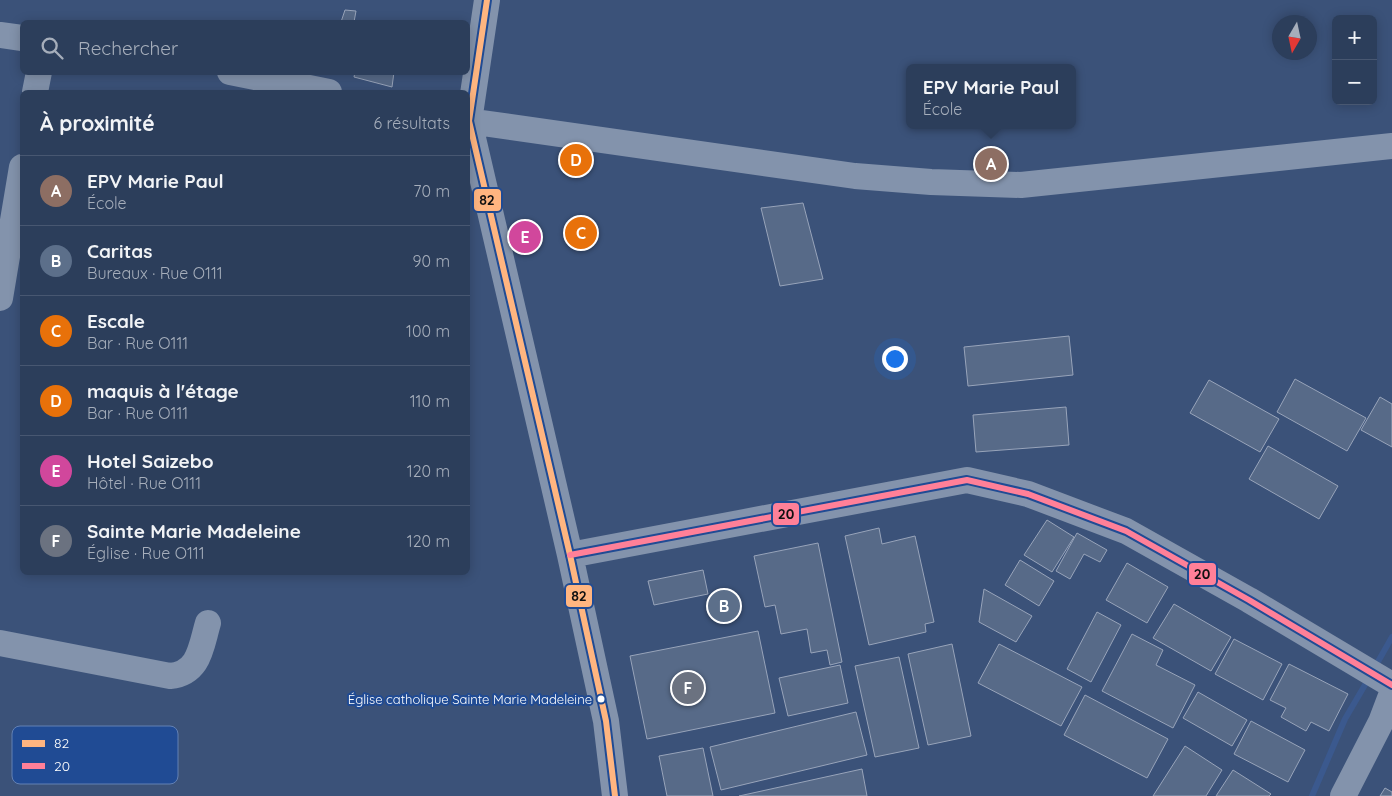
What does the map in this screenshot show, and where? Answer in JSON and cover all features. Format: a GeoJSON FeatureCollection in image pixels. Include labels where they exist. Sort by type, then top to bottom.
{"type":"FeatureCollection","features":[{"type":"Feature","properties":{"kind":"street"},"geometry":{"type":"LineString","coordinates":[[470,108],[487,0]]}},
{"type":"Feature","properties":{"kind":"street"},"geometry":{"type":"LineString","coordinates":[[0,35],[20,38]]}},
{"type":"Feature","properties":{"kind":"street"},"geometry":{"type":"LineString","coordinates":[[35,90],[38,75]]}},
{"type":"Feature","properties":{"kind":"street"},"geometry":{"type":"LineString","coordinates":[[245,75],[319,90]]}},
{"type":"Feature","properties":{"kind":"street"},"geometry":{"type":"LineString","coordinates":[[470,121],[855,176],[931,182],[1021,185],[1392,146]]}},
{"type":"Feature","properties":{"kind":"street"},"geometry":{"type":"LineString","coordinates":[[470,128],[480,161],[570,555],[606,721],[615,796]]}},
{"type":"Feature","properties":{"kind":"street"},"geometry":{"type":"LineString","coordinates":[[0,298],[20,179]]}},
{"type":"Feature","properties":{"kind":"street"},"geometry":{"type":"LineString","coordinates":[[570,555],[967,480],[1028,494],[1126,531],[1249,600],[1392,685]]}},
{"type":"Feature","properties":{"kind":"street"},"geometry":{"type":"LineString","coordinates":[[0,643],[170,676],[191,670],[195,664],[208,623]]}},
{"type":"Feature","properties":{"kind":"street"},"geometry":{"type":"LineString","coordinates":[[1343,796],[1382,722],[1392,693]]}},
{"type":"Feature","properties":{"kind":"building"},"geometry":{"type":"Polygon","coordinates":[[[345,10],[356,11],[354,20],[342,20],[345,10]]]}},
{"type":"Feature","properties":{"kind":"building"},"geometry":{"type":"Polygon","coordinates":[[[354,75],[394,75],[392,87],[354,77],[354,75]]]}},
{"type":"Feature","properties":{"kind":"building"},"geometry":{"type":"Polygon","coordinates":[[[803,203],[823,279],[780,286],[761,208],[803,203]]]}},
{"type":"Feature","properties":{"kind":"building"},"geometry":{"type":"Polygon","coordinates":[[[1069,336],[1073,375],[968,386],[964,347],[1069,336]]]}},
{"type":"Feature","properties":{"kind":"building"},"geometry":{"type":"Polygon","coordinates":[[[1295,379],[1366,418],[1347,451],[1277,412],[1295,379]]]}},
{"type":"Feature","properties":{"kind":"building"},"geometry":{"type":"Polygon","coordinates":[[[1209,380],[1279,419],[1260,452],[1190,413],[1209,380]]]}},
{"type":"Feature","properties":{"kind":"building"},"geometry":{"type":"Polygon","coordinates":[[[1380,397],[1392,404],[1392,447],[1361,430],[1380,397]]]}},
{"type":"Feature","properties":{"kind":"building"},"geometry":{"type":"Polygon","coordinates":[[[1066,407],[1069,445],[976,452],[973,415],[1066,407]]]}},
{"type":"Feature","properties":{"kind":"building"},"geometry":{"type":"Polygon","coordinates":[[[1268,446],[1338,486],[1319,519],[1249,479],[1268,446]]]}},
{"type":"Feature","properties":{"kind":"building"},"geometry":{"type":"Polygon","coordinates":[[[1047,520],[1074,537],[1052,572],[1024,555],[1047,520]]]}},
{"type":"Feature","properties":{"kind":"building"},"geometry":{"type":"Polygon","coordinates":[[[879,528],[882,544],[915,536],[934,622],[925,624],[926,632],[869,645],[845,536],[879,528]]]}},
{"type":"Feature","properties":{"kind":"building"},"geometry":{"type":"Polygon","coordinates":[[[1077,533],[1107,550],[1100,562],[1084,554],[1070,579],[1056,571],[1077,533]]]}},
{"type":"Feature","properties":{"kind":"building"},"geometry":{"type":"Polygon","coordinates":[[[818,543],[842,662],[830,665],[827,650],[811,653],[807,629],[781,634],[775,605],[765,607],[754,556],[818,543]]]}},
{"type":"Feature","properties":{"kind":"building"},"geometry":{"type":"Polygon","coordinates":[[[1020,560],[1054,581],[1039,606],[1005,585],[1020,560]]]}},
{"type":"Feature","properties":{"kind":"building"},"geometry":{"type":"Polygon","coordinates":[[[1127,563],[1168,587],[1147,623],[1106,600],[1127,563]]]}},
{"type":"Feature","properties":{"kind":"building"},"geometry":{"type":"Polygon","coordinates":[[[703,570],[708,594],[654,605],[648,581],[703,570]]]}},
{"type":"Feature","properties":{"kind":"building"},"geometry":{"type":"Polygon","coordinates":[[[984,589],[1032,616],[1016,642],[979,622],[984,589]]]}},
{"type":"Feature","properties":{"kind":"building"},"geometry":{"type":"Polygon","coordinates":[[[1174,604],[1231,637],[1211,671],[1153,638],[1174,604]]]}},
{"type":"Feature","properties":{"kind":"building"},"geometry":{"type":"Polygon","coordinates":[[[1097,612],[1121,625],[1091,682],[1067,669],[1097,612]]]}},
{"type":"Feature","properties":{"kind":"building"},"geometry":{"type":"Polygon","coordinates":[[[758,631],[775,713],[647,739],[630,656],[758,631]]]}},
{"type":"Feature","properties":{"kind":"building"},"geometry":{"type":"Polygon","coordinates":[[[1132,634],[1163,650],[1156,665],[1195,685],[1173,728],[1102,691],[1132,634]]]}},
{"type":"Feature","properties":{"kind":"building"},"geometry":{"type":"Polygon","coordinates":[[[1234,639],[1282,664],[1263,700],[1215,674],[1234,639]]]}},
{"type":"Feature","properties":{"kind":"building"},"geometry":{"type":"Polygon","coordinates":[[[952,644],[971,736],[928,745],[908,654],[952,644]]]}},
{"type":"Feature","properties":{"kind":"building"},"geometry":{"type":"Polygon","coordinates":[[[999,644],[1082,687],[1061,726],[978,683],[999,644]]]}},
{"type":"Feature","properties":{"kind":"building"},"geometry":{"type":"Polygon","coordinates":[[[899,657],[919,748],[875,757],[855,666],[899,657]]]}},
{"type":"Feature","properties":{"kind":"building"},"geometry":{"type":"Polygon","coordinates":[[[1289,664],[1348,694],[1329,731],[1311,722],[1306,731],[1281,717],[1286,708],[1270,700],[1289,664]]]}},
{"type":"Feature","properties":{"kind":"building"},"geometry":{"type":"Polygon","coordinates":[[[840,665],[848,703],[788,716],[779,678],[840,665]]]}},
{"type":"Feature","properties":{"kind":"building"},"geometry":{"type":"Polygon","coordinates":[[[1198,692],[1247,720],[1232,746],[1183,718],[1198,692]]]}},
{"type":"Feature","properties":{"kind":"building"},"geometry":{"type":"Polygon","coordinates":[[[1085,695],[1168,739],[1147,778],[1064,735],[1085,695]]]}},
{"type":"Feature","properties":{"kind":"building"},"geometry":{"type":"Polygon","coordinates":[[[856,712],[867,755],[721,790],[710,747],[856,712]]]}},
{"type":"Feature","properties":{"kind":"building"},"geometry":{"type":"Polygon","coordinates":[[[1251,721],[1305,750],[1288,782],[1234,754],[1251,721]]]}},
{"type":"Feature","properties":{"kind":"building"},"geometry":{"type":"Polygon","coordinates":[[[1185,746],[1222,770],[1206,796],[1153,796],[1185,746]]]}},
{"type":"Feature","properties":{"kind":"building"},"geometry":{"type":"Polygon","coordinates":[[[703,748],[713,796],[667,796],[659,756],[703,748]]]}},
{"type":"Feature","properties":{"kind":"building"},"geometry":{"type":"Polygon","coordinates":[[[862,769],[867,796],[739,796],[862,769]]]}},
{"type":"Feature","properties":{"kind":"building"},"geometry":{"type":"Polygon","coordinates":[[[1233,770],[1271,794],[1269,796],[1216,796],[1233,770]]]}},
{"type":"Feature","properties":{"kind":"building"},"geometry":{"type":"Polygon","coordinates":[[[1385,788],[1392,792],[1392,796],[1380,796],[1385,788]]]}},
{"type":"Feature","properties":{"kind":"waterway"},"geometry":{"type":"LineString","coordinates":[[1375,667],[1392,637]]}},
{"type":"Feature","properties":{"kind":"waterway"},"geometry":{"type":"LineString","coordinates":[[1312,796],[1345,719],[1369,678]]}},
{"type":"Feature","properties":{"kind":"transit line","name":"82"},"geometry":{"type":"LineString","coordinates":[[470,114],[487,0]]}},
{"type":"Feature","properties":{"kind":"transit line","name":"82"},"geometry":{"type":"LineString","coordinates":[[470,125],[570,555],[606,721],[615,796]]}},
{"type":"Feature","properties":{"kind":"transit line","name":"20"},"geometry":{"type":"LineString","coordinates":[[570,555],[967,480],[1028,494],[1126,531],[1249,600],[1392,685]]}},
{"type":"Feature","properties":{"kind":"place","name":"maquis à l'étage"},"geometry":{"type":"Point","coordinates":[576,160]}},
{"type":"Feature","properties":{"kind":"place","name":"EPV Marie Paul"},"geometry":{"type":"Point","coordinates":[991,164]}},
{"type":"Feature","properties":{"kind":"place","name":"Escale"},"geometry":{"type":"Point","coordinates":[581,233]}},
{"type":"Feature","properties":{"kind":"place","name":"Hotel Saizebo"},"geometry":{"type":"Point","coordinates":[525,237]}},
{"type":"Feature","properties":{"kind":"place","name":"Caritas"},"geometry":{"type":"Point","coordinates":[724,606]}},
{"type":"Feature","properties":{"kind":"place","name":"Sainte Marie Madeleine"},"geometry":{"type":"Point","coordinates":[688,688]}},
{"type":"Feature","properties":{"kind":"place","name":"Église catholique Sainte Marie Madeleine"},"geometry":{"type":"Point","coordinates":[601,699]}}]}
